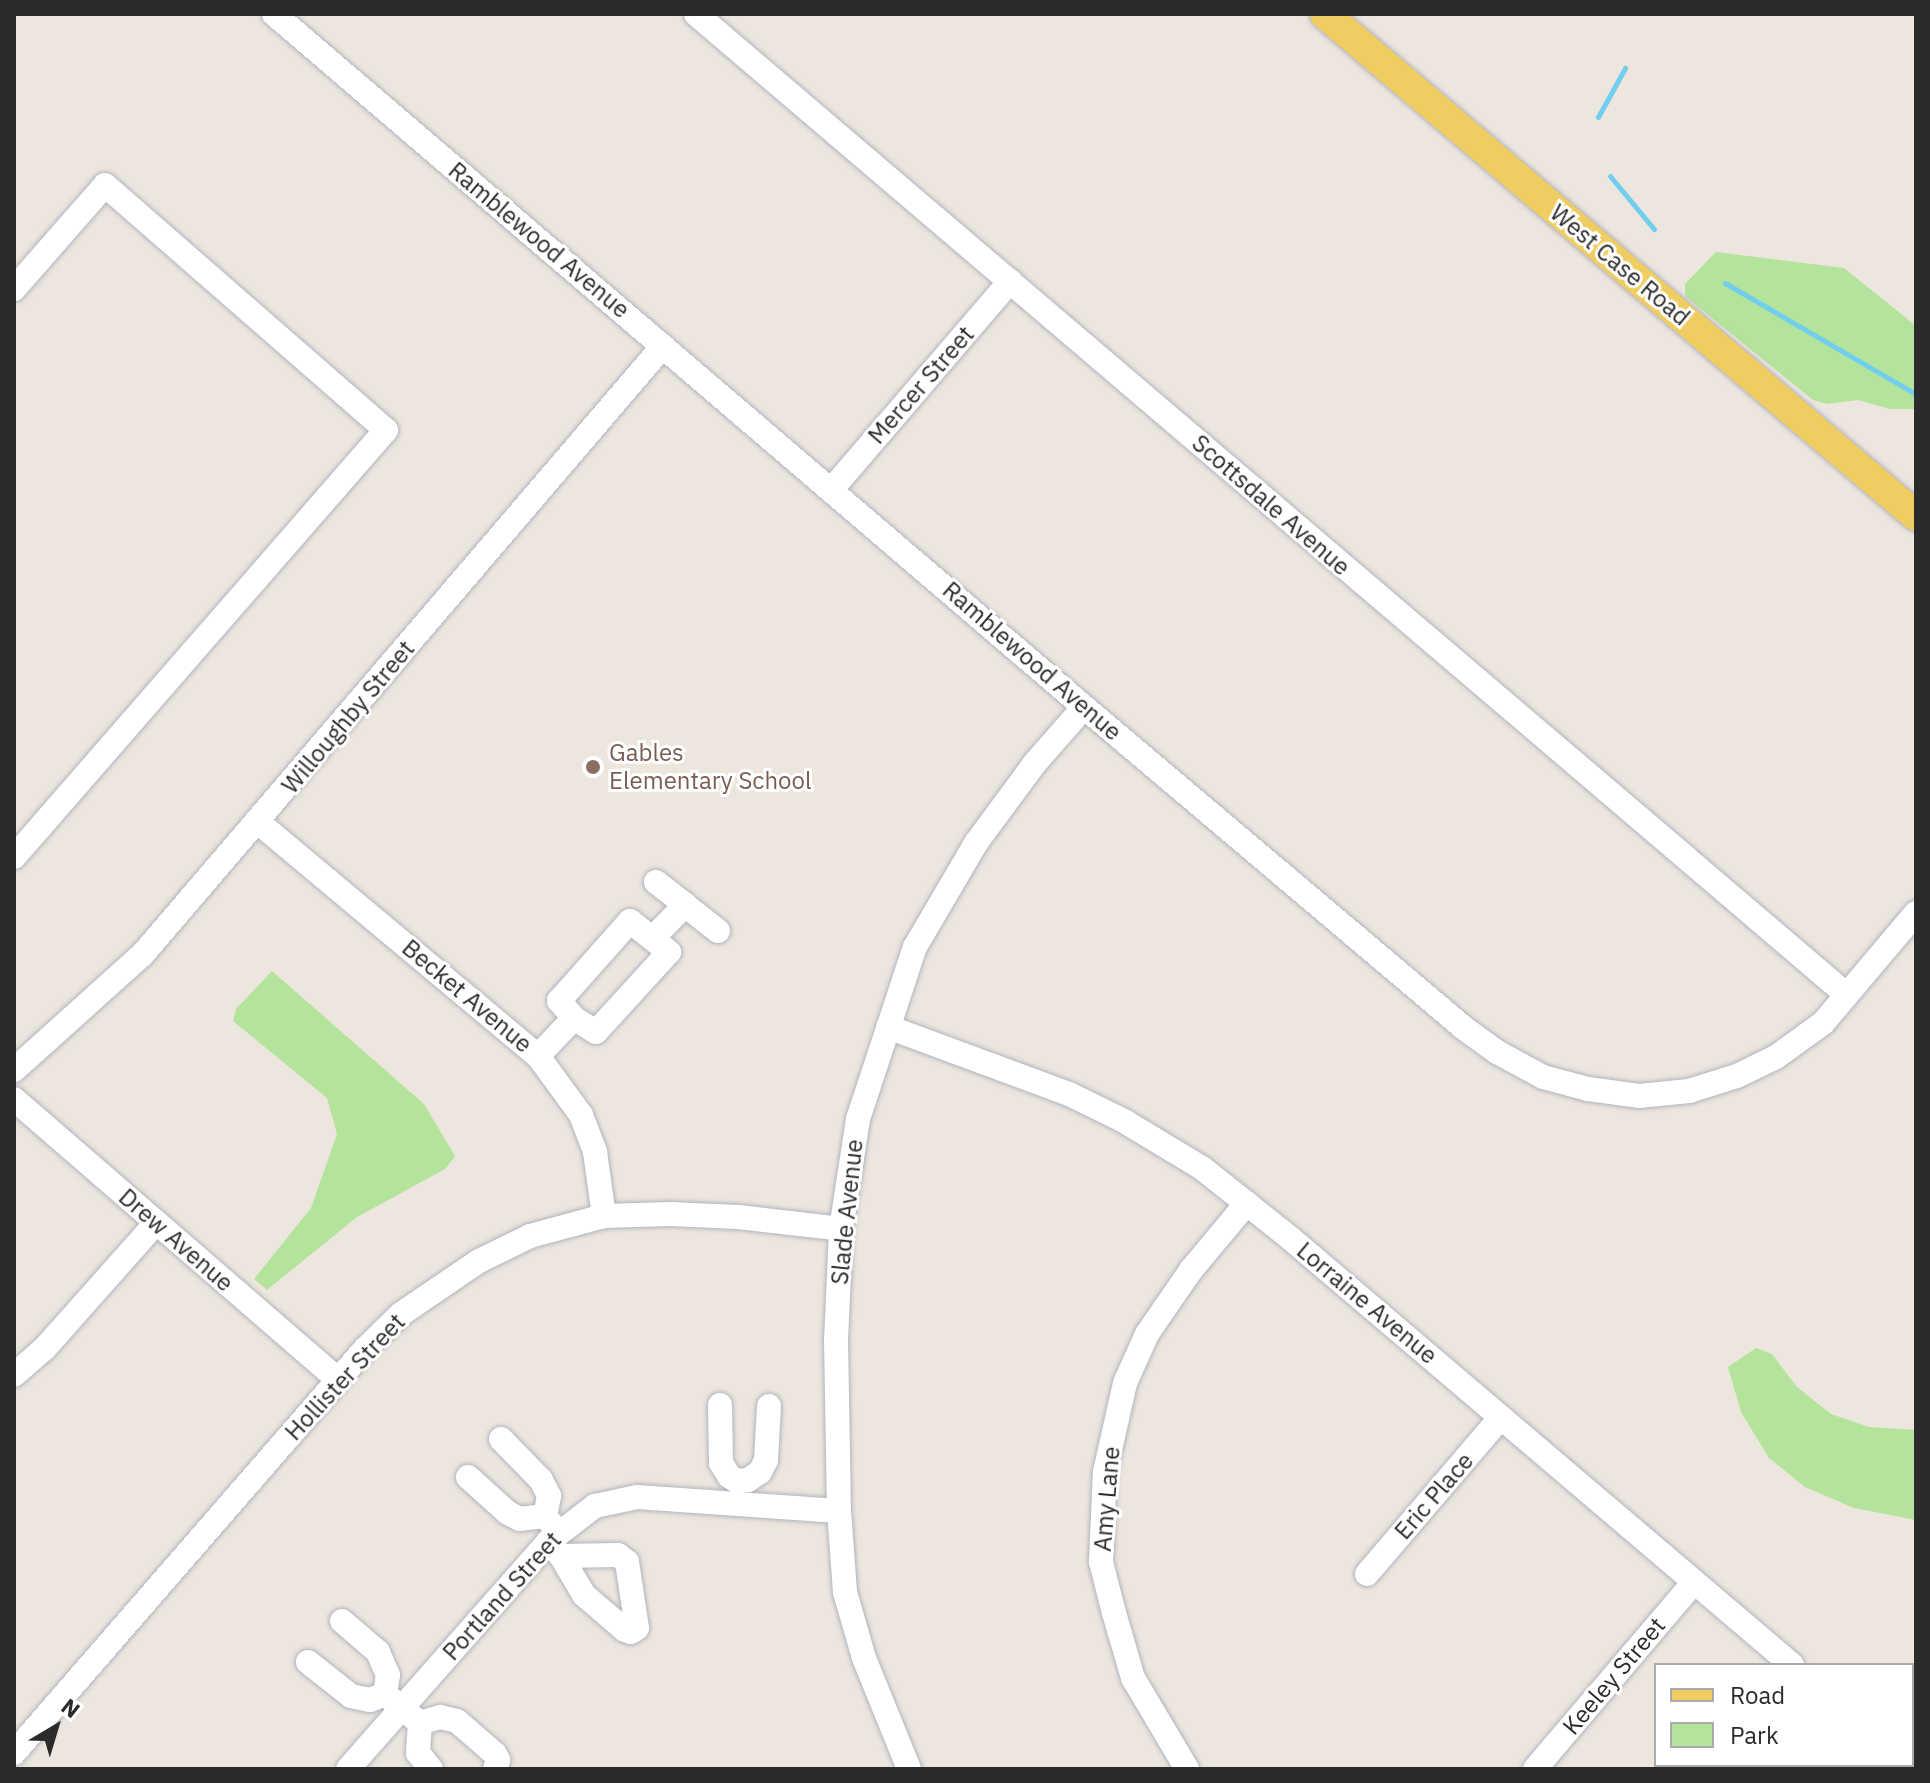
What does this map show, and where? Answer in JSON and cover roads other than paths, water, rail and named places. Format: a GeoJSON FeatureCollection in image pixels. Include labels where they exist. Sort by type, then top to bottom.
{"type":"FeatureCollection","features":[{"type":"Feature","properties":{"kind":"main road","name":"West Case Road"},"geometry":{"type":"LineString","coordinates":[[1325,14],[1916,516]]}},
{"type":"Feature","properties":{"kind":"street","name":"Ramblewood Avenue"},"geometry":{"type":"LineString","coordinates":[[274,14],[1084,707],[1461,1026],[1497,1052],[1543,1077],[1588,1089],[1639,1096],[1689,1091],[1737,1076],[1776,1057],[1823,1023],[1916,913]]}},
{"type":"Feature","properties":{"kind":"street","name":"Scottsdale Avenue"},"geometry":{"type":"LineString","coordinates":[[696,14],[1847,995]]}},
{"type":"Feature","properties":{"kind":"street"},"geometry":{"type":"LineString","coordinates":[[14,289],[105,185],[386,430],[14,857]]}},
{"type":"Feature","properties":{"kind":"street","name":"Mercer Street"},"geometry":{"type":"LineString","coordinates":[[832,489],[1010,281]]}},
{"type":"Feature","properties":{"kind":"street","name":"Willoughby Street"},"geometry":{"type":"LineString","coordinates":[[14,1070],[143,954],[259,823],[663,346]]}},
{"type":"Feature","properties":{"kind":"street","name":"Slade Avenue"},"geometry":{"type":"LineString","coordinates":[[909,1769],[864,1658],[845,1592],[839,1511],[836,1341],[841,1229],[858,1119],[915,947],[976,843],[1035,763],[1084,707]]}},
{"type":"Feature","properties":{"kind":"street","name":"Becket Avenue"},"geometry":{"type":"LineString","coordinates":[[259,823],[538,1056],[581,1115],[595,1152],[604,1216]]}},
{"type":"Feature","properties":{"kind":"street"},"geometry":{"type":"LineString","coordinates":[[656,882],[718,931]]}},
{"type":"Feature","properties":{"kind":"street"},"geometry":{"type":"LineString","coordinates":[[654,937],[685,905]]}},
{"type":"Feature","properties":{"kind":"street"},"geometry":{"type":"LineString","coordinates":[[630,921],[654,937],[669,952],[596,1032],[574,1018],[559,1001],[630,921]]}},
{"type":"Feature","properties":{"kind":"street"},"geometry":{"type":"LineString","coordinates":[[538,1056],[574,1018]]}},
{"type":"Feature","properties":{"kind":"street","name":"Lorraine Avenue"},"geometry":{"type":"LineString","coordinates":[[888,1027],[1000,1066],[1124,1121],[1163,1142],[1247,1203],[1790,1663]]}},
{"type":"Feature","properties":{"kind":"street","name":"Drew Avenue"},"geometry":{"type":"LineString","coordinates":[[14,1099],[338,1380]]}},
{"type":"Feature","properties":{"kind":"street","name":"Amy Lane"},"geometry":{"type":"LineString","coordinates":[[1187,1769],[1171,1748],[1133,1678],[1114,1613],[1101,1562],[1105,1472],[1125,1383],[1147,1334],[1191,1270],[1247,1203]]}},
{"type":"Feature","properties":{"kind":"street","name":"Hollister Street"},"geometry":{"type":"LineString","coordinates":[[14,1753],[338,1380],[401,1314],[479,1261],[530,1236],[604,1216],[724,1216],[841,1229]]}},
{"type":"Feature","properties":{"kind":"street"},"geometry":{"type":"LineString","coordinates":[[14,1375],[45,1348],[156,1223]]}},
{"type":"Feature","properties":{"kind":"street"},"geometry":{"type":"LineString","coordinates":[[720,1405],[721,1463],[742,1492],[766,1460],[769,1406]]}},
{"type":"Feature","properties":{"kind":"street","name":"Eric Place"},"geometry":{"type":"LineString","coordinates":[[1367,1574],[1501,1417]]}},
{"type":"Feature","properties":{"kind":"street"},"geometry":{"type":"LineString","coordinates":[[501,1439],[541,1480],[549,1496],[553,1536]]}},
{"type":"Feature","properties":{"kind":"street"},"geometry":{"type":"LineString","coordinates":[[468,1477],[508,1513],[553,1536]]}},
{"type":"Feature","properties":{"kind":"street","name":"Portland Street"},"geometry":{"type":"LineString","coordinates":[[348,1769],[553,1536],[595,1506],[623,1499],[742,1492],[839,1511]]}},
{"type":"Feature","properties":{"kind":"street","name":"Keeley Street"},"geometry":{"type":"LineString","coordinates":[[1535,1769],[1694,1582]]}},
{"type":"Feature","properties":{"kind":"street"},"geometry":{"type":"LineString","coordinates":[[342,1621],[378,1652],[418,1753],[431,1769]]}},
{"type":"Feature","properties":{"kind":"street"},"geometry":{"type":"LineString","coordinates":[[308,1662],[351,1696],[457,1721],[495,1754],[498,1760],[495,1769]]}},
{"type":"Feature","properties":{"kind":"waterway"},"geometry":{"type":"LineString","coordinates":[[1598,117],[1625,68]]}},
{"type":"Feature","properties":{"kind":"waterway"},"geometry":{"type":"LineString","coordinates":[[1610,176],[1654,229]]}},
{"type":"Feature","properties":{"kind":"waterway"},"geometry":{"type":"LineString","coordinates":[[1725,283],[1916,394]]}},
{"type":"Feature","properties":{"kind":"place","name":"Gables Elementary School"},"geometry":{"type":"Point","coordinates":[593,767]}}]}
